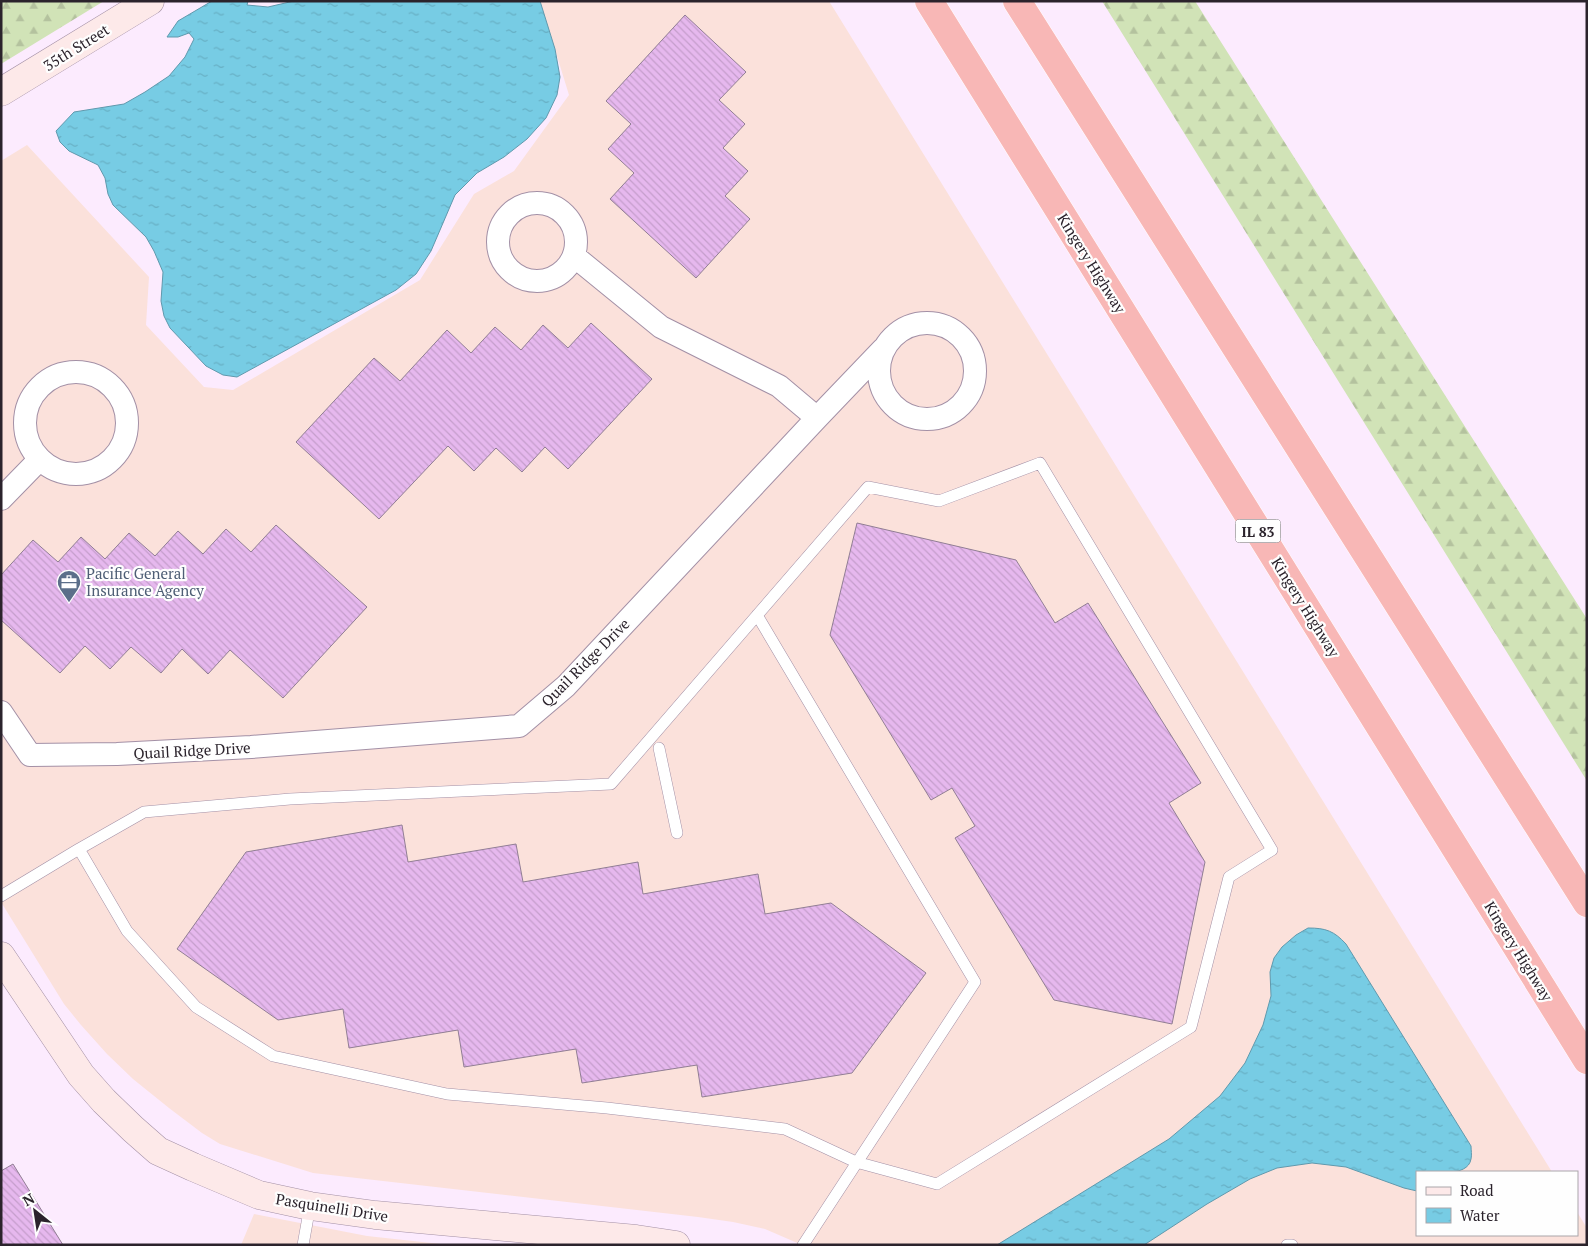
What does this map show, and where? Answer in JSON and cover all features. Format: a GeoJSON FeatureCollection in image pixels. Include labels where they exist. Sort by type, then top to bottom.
{"type":"FeatureCollection","features":[{"type":"Feature","properties":{"kind":"highway","name":"Kingery Highway"},"geometry":{"type":"LineString","coordinates":[[929,1],[1587,1060]]}},
{"type":"Feature","properties":{"kind":"highway"},"geometry":{"type":"LineString","coordinates":[[1017,1],[1587,903]]}},
{"type":"Feature","properties":{"kind":"street","name":"35th Street"},"geometry":{"type":"LineString","coordinates":[[1,92],[150,1]]}},
{"type":"Feature","properties":{"kind":"street"},"geometry":{"type":"LineString","coordinates":[[574,256],[661,327],[779,386],[817,418]]}},
{"type":"Feature","properties":{"kind":"street","name":"Quail Ridge Drive"},"geometry":{"type":"LineString","coordinates":[[1,712],[30,755],[117,754],[251,748],[519,726],[566,686],[883,349],[892,337],[905,328],[919,323],[934,323],[948,328],[961,336],[970,349],[975,363],[975,378],[970,393],[960,406],[946,416],[930,420],[913,418],[898,410],[886,398],[879,383],[878,365],[883,349]]}},
{"type":"Feature","properties":{"kind":"street"},"geometry":{"type":"LineString","coordinates":[[76,371],[96,375],[112,386],[124,403],[128,423],[124,442],[113,459],[96,470],[76,474],[56,470],[40,459],[28,442],[25,423],[28,403],[40,386],[56,375],[76,371]]}},
{"type":"Feature","properties":{"kind":"street"},"geometry":{"type":"LineString","coordinates":[[1,499],[40,459]]}},
{"type":"Feature","properties":{"kind":"street","name":"Pasquinelli Drive"},"geometry":{"type":"LineString","coordinates":[[1,956],[81,1075],[104,1101],[158,1151],[193,1167],[259,1195],[310,1206],[375,1215],[636,1239],[676,1245]]}},
{"type":"Feature","properties":{"kind":"lane"},"geometry":{"type":"LineString","coordinates":[[1,896],[78,849],[144,812],[290,799],[611,784],[868,486],[939,502],[1040,462],[1272,850],[1228,878],[1191,1027],[937,1184],[856,1162],[785,1128],[606,1108],[447,1094],[273,1056],[196,1008],[127,931],[78,849]]}},
{"type":"Feature","properties":{"kind":"lane"},"geometry":{"type":"LineString","coordinates":[[757,615],[975,982],[803,1245]]}},
{"type":"Feature","properties":{"kind":"lane"},"geometry":{"type":"LineString","coordinates":[[659,748],[677,833]]}},
{"type":"Feature","properties":{"kind":"lane"},"geometry":{"type":"LineString","coordinates":[[303,1245],[310,1206]]}},
{"type":"Feature","properties":{"kind":"lane"},"geometry":{"type":"LineString","coordinates":[[1287,1245],[1292,1245]]}},
{"type":"Feature","properties":{"kind":"shaded area"},"geometry":{"type":"Polygon","coordinates":[[[540,1],[829,1],[1551,1171],[1416,1171],[1416,1236],[1578,1236],[1578,1214],[1587,1228],[1587,1245],[802,1245],[765,1229],[733,1222],[313,1173],[220,1144],[202,1133],[133,1079],[81,1025],[64,1004],[1,902],[1,161],[27,145],[149,277],[146,325],[204,387],[233,390],[420,280],[474,194],[514,171],[569,95],[540,1]]]}},
{"type":"Feature","properties":{"kind":"shaded area"},"geometry":{"type":"Polygon","coordinates":[[[254,1214],[367,1236],[450,1245],[241,1245],[254,1214]]]}},
{"type":"Feature","properties":{"kind":"green space"},"geometry":{"type":"Polygon","coordinates":[[[1,1],[104,1],[1,64],[1,1]]]}},
{"type":"Feature","properties":{"kind":"green space"},"geometry":{"type":"Polygon","coordinates":[[[1102,1],[1195,1],[1587,619],[1587,781],[1102,1]]]}},
{"type":"Feature","properties":{"kind":"water"},"geometry":{"type":"Polygon","coordinates":[[[212,1],[248,1],[247,5],[268,7],[294,1],[540,1],[555,49],[560,77],[557,95],[546,118],[527,139],[504,157],[477,173],[455,195],[431,251],[416,274],[396,290],[237,377],[223,375],[206,366],[170,328],[164,316],[161,301],[163,272],[146,237],[113,205],[108,194],[105,178],[98,165],[69,151],[60,142],[56,131],[74,112],[124,104],[169,76],[185,57],[194,39],[189,33],[178,37],[167,37],[178,21],[212,1]]]}},
{"type":"Feature","properties":{"kind":"water"},"geometry":{"type":"Polygon","coordinates":[[[1308,928],[1320,929],[1338,936],[1346,944],[1471,1146],[1471,1157],[1468,1165],[1456,1171],[1416,1171],[1416,1191],[1346,1167],[1312,1163],[1277,1168],[1250,1179],[1207,1204],[1144,1245],[997,1245],[1169,1139],[1220,1096],[1245,1063],[1263,1025],[1271,996],[1270,972],[1274,958],[1282,947],[1308,928]]]}},
{"type":"Feature","properties":{"kind":"building"},"geometry":{"type":"Polygon","coordinates":[[[685,15],[746,72],[719,100],[745,124],[723,148],[748,171],[725,196],[750,219],[696,278],[610,199],[634,173],[608,149],[631,124],[606,101],[685,15]]]}},
{"type":"Feature","properties":{"kind":"building"},"geometry":{"type":"Polygon","coordinates":[[[591,323],[652,379],[568,469],[545,447],[522,472],[496,448],[474,471],[448,446],[379,519],[296,442],[374,358],[400,381],[447,330],[471,353],[495,327],[521,350],[543,325],[568,348],[591,323]]]}},
{"type":"Feature","properties":{"kind":"building"},"geometry":{"type":"Polygon","coordinates":[[[857,523],[1016,560],[1055,623],[1088,603],[1201,783],[1169,803],[1205,862],[1172,1024],[1054,1000],[955,838],[975,826],[952,788],[931,800],[830,635],[857,523]]]}},
{"type":"Feature","properties":{"kind":"building"},"geometry":{"type":"Polygon","coordinates":[[[276,525],[367,607],[283,698],[230,650],[208,674],[182,649],[161,673],[131,647],[110,669],[85,646],[60,673],[1,620],[1,575],[33,540],[58,562],[81,537],[105,559],[129,533],[155,556],[178,531],[203,554],[226,529],[251,552],[276,525]]]}},
{"type":"Feature","properties":{"kind":"building"},"geometry":{"type":"Polygon","coordinates":[[[402,825],[408,862],[516,844],[523,882],[638,862],[643,894],[758,874],[765,914],[831,903],[926,973],[852,1073],[702,1097],[697,1065],[582,1083],[576,1049],[464,1067],[458,1030],[349,1048],[343,1009],[278,1020],[177,949],[246,852],[402,825]]]}},
{"type":"Feature","properties":{"kind":"building"},"geometry":{"type":"Polygon","coordinates":[[[13,1164],[63,1245],[1,1245],[1,1171],[13,1164]]]}},
{"type":"Feature","properties":{"kind":"place","name":"Pacific General Insurance Agency"},"geometry":{"type":"Point","coordinates":[69,603]}}]}
